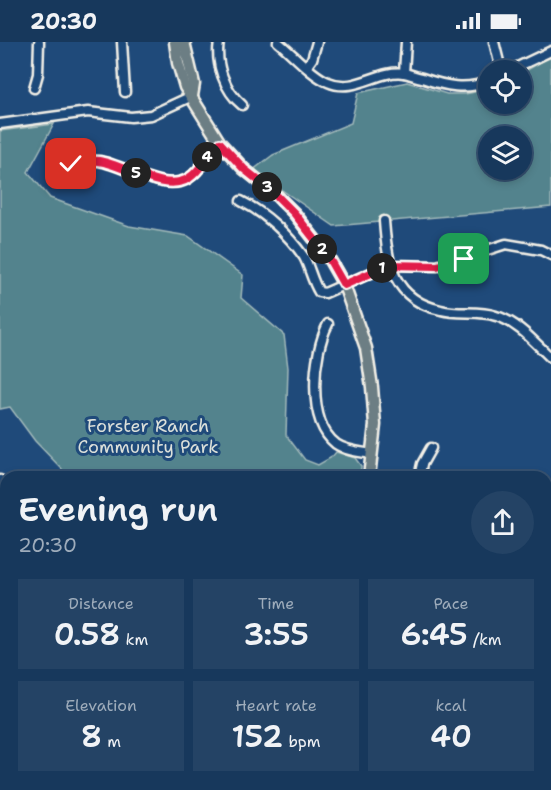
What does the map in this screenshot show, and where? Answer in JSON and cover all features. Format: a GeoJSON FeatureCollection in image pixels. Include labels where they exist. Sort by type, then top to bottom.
{"type":"FeatureCollection","features":[{"type":"Feature","properties":{"kind":"main road"},"geometry":{"type":"LineString","coordinates":[[175,42],[185,87],[220,143],[244,169],[274,193],[294,213],[327,255],[344,285],[366,348],[372,387],[375,425],[370,471]]}},
{"type":"Feature","properties":{"kind":"main road"},"geometry":{"type":"LineString","coordinates":[[184,42],[194,84],[192,96]]}},
{"type":"Feature","properties":{"kind":"street"},"geometry":{"type":"LineString","coordinates":[[34,88],[38,74],[39,42]]}},
{"type":"Feature","properties":{"kind":"street"},"geometry":{"type":"LineString","coordinates":[[122,42],[125,92]]}},
{"type":"Feature","properties":{"kind":"street"},"geometry":{"type":"LineString","coordinates":[[219,42],[217,52],[222,75],[234,98],[242,105]]}},
{"type":"Feature","properties":{"kind":"street"},"geometry":{"type":"LineString","coordinates":[[278,42],[316,75],[339,85],[349,86],[373,78],[404,73],[458,88],[478,85]]}},
{"type":"Feature","properties":{"kind":"street"},"geometry":{"type":"LineString","coordinates":[[307,66],[312,59],[317,42]]}},
{"type":"Feature","properties":{"kind":"street"},"geometry":{"type":"LineString","coordinates":[[404,73],[406,42]]}},
{"type":"Feature","properties":{"kind":"street"},"geometry":{"type":"LineString","coordinates":[[494,42],[498,60]]}},
{"type":"Feature","properties":{"kind":"street"},"geometry":{"type":"LineString","coordinates":[[532,60],[551,51]]}},
{"type":"Feature","properties":{"kind":"street"},"geometry":{"type":"LineString","coordinates":[[0,124],[88,112],[131,117],[151,115],[192,96]]}},
{"type":"Feature","properties":{"kind":"street"},"geometry":{"type":"LineString","coordinates":[[71,164],[101,161],[161,181],[180,183],[192,176],[210,152],[220,143]]}},
{"type":"Feature","properties":{"kind":"street"},"geometry":{"type":"LineString","coordinates":[[241,201],[258,209],[278,227],[304,258],[319,292],[325,293],[389,265],[437,266],[506,244],[541,250],[551,255]]}},
{"type":"Feature","properties":{"kind":"street"},"geometry":{"type":"LineString","coordinates":[[384,221],[389,265],[401,288],[422,303],[441,311],[478,311],[505,319],[551,358]]}},
{"type":"Feature","properties":{"kind":"street"},"geometry":{"type":"LineString","coordinates":[[328,324],[321,337],[315,389],[317,413],[326,432],[335,443],[347,449],[372,454]]}},
{"type":"Feature","properties":{"kind":"street"},"geometry":{"type":"LineString","coordinates":[[420,471],[430,448]]}},
{"type":"Feature","properties":{"kind":"green space"},"geometry":{"type":"Polygon","coordinates":[[[551,56],[551,207],[334,226],[253,170],[273,155],[351,123],[358,93],[407,82],[447,94],[478,91],[478,114],[532,114],[532,67],[551,56]]]}},
{"type":"Feature","properties":{"kind":"green space","name":"Forster Ranch Community Park"},"geometry":{"type":"Polygon","coordinates":[[[54,124],[28,172],[50,198],[129,226],[188,236],[243,275],[241,298],[284,335],[288,368],[286,435],[305,460],[318,465],[336,452],[355,458],[361,466],[361,471],[62,471],[35,441],[10,407],[0,409],[0,131],[54,124]]]}},
{"type":"Feature","properties":{"kind":"route"},"geometry":{"type":"LineString","coordinates":[[71,164],[101,161],[161,181],[172,184],[180,183],[197,171],[210,152],[220,143],[244,169],[274,193],[294,213],[327,255],[344,285],[389,265],[437,266],[464,259]]}}]}
